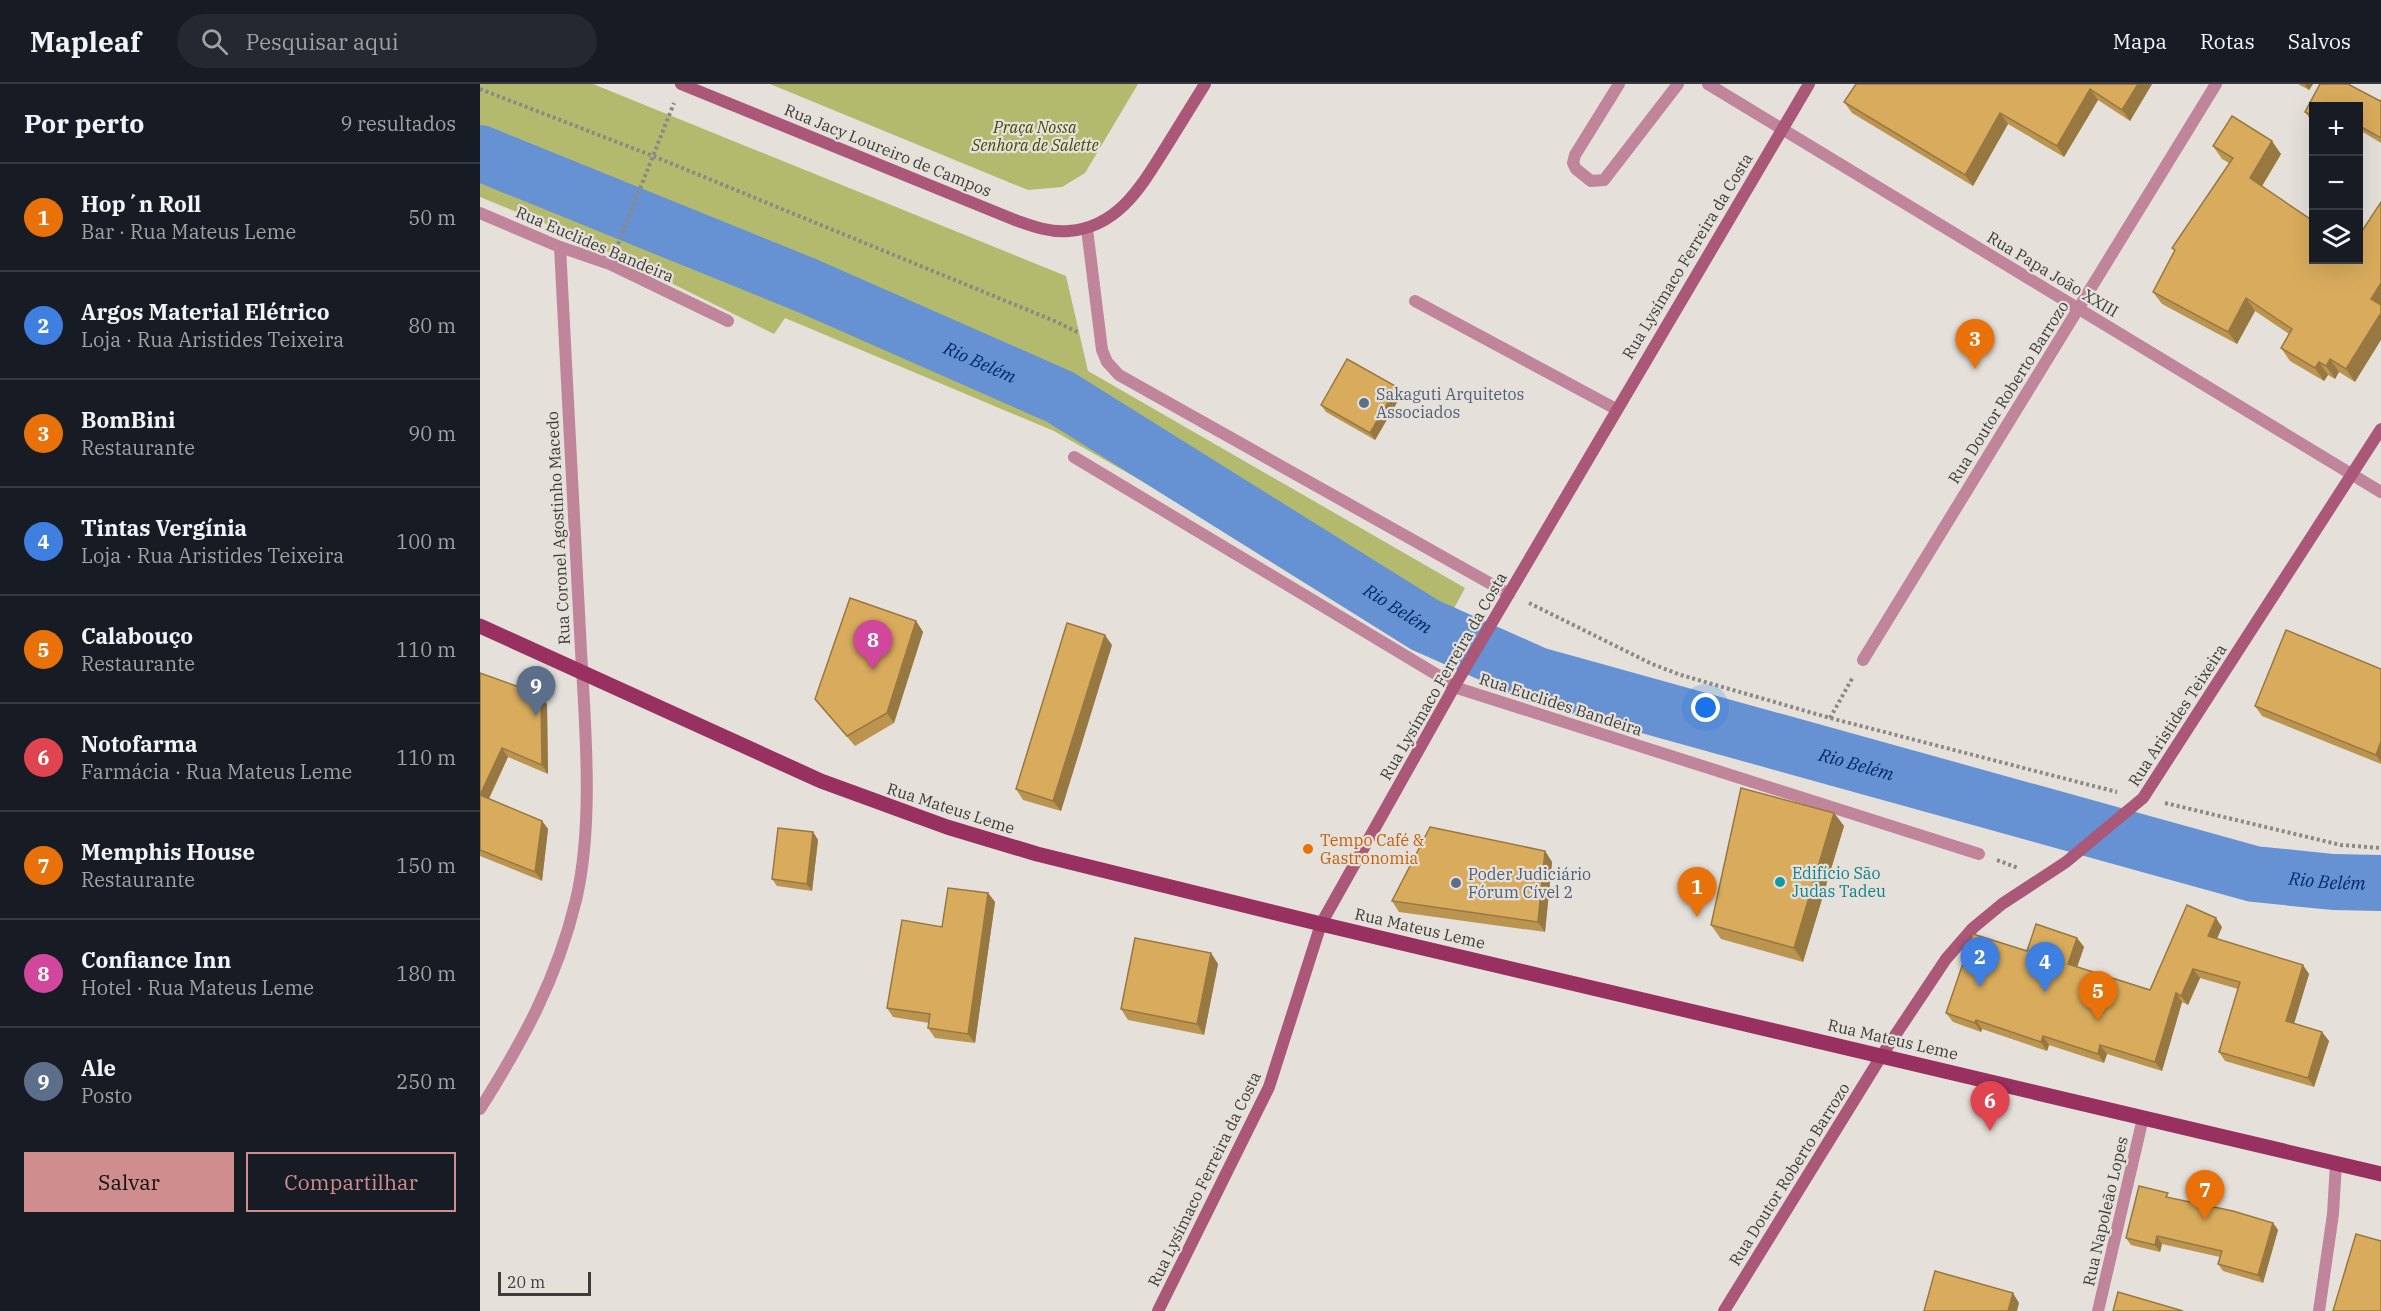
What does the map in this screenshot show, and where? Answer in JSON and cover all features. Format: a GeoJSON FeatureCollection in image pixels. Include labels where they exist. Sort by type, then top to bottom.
{"type":"FeatureCollection","features":[{"type":"Feature","properties":{"kind":"main road","name":"Rua Jacy Loureiro de Campos"},"geometry":{"type":"LineString","coordinates":[[681,84],[1016,220],[1040,228],[1067,232],[1087,229]]}},
{"type":"Feature","properties":{"kind":"main road"},"geometry":{"type":"LineString","coordinates":[[1087,229],[1106,221],[1124,207],[1142,186],[1205,84]]}},
{"type":"Feature","properties":{"kind":"main road","name":"Rua Lysímaco Ferreira da Costa"},"geometry":{"type":"LineString","coordinates":[[1158,1311],[1269,1086],[1322,924],[1454,687],[1809,84]]}},
{"type":"Feature","properties":{"kind":"main road","name":"Rua Aristides Teixeira"},"geometry":{"type":"LineString","coordinates":[[1882,1055],[1946,959],[1973,928],[2002,904],[2066,861],[2143,798],[2381,429]]}},
{"type":"Feature","properties":{"kind":"main road","name":"Rua Mateus Leme"},"geometry":{"type":"LineString","coordinates":[[480,626],[821,781],[947,827],[1119,876],[2381,1174]]}},
{"type":"Feature","properties":{"kind":"main road","name":"Rua Doutor Roberto Barrozo"},"geometry":{"type":"LineString","coordinates":[[1724,1311],[1882,1055]]}},
{"type":"Feature","properties":{"kind":"street"},"geometry":{"type":"LineString","coordinates":[[1619,84],[1575,155],[1573,163],[1576,169],[1591,182],[1604,180],[1678,84]]}},
{"type":"Feature","properties":{"kind":"street","name":"Rua Papa João XXIII"},"geometry":{"type":"LineString","coordinates":[[1708,84],[1725,88],[1782,128],[2381,492]]}},
{"type":"Feature","properties":{"kind":"street","name":"Rua Doutor Roberto Barrozo"},"geometry":{"type":"LineString","coordinates":[[1863,660],[2216,84]]}},
{"type":"Feature","properties":{"kind":"street","name":"Rua Euclides Bandeira"},"geometry":{"type":"LineString","coordinates":[[480,213],[560,247],[609,264],[728,321]]}},
{"type":"Feature","properties":{"kind":"street"},"geometry":{"type":"LineString","coordinates":[[1087,229],[1101,350],[1107,362],[1119,375],[1509,594]]}},
{"type":"Feature","properties":{"kind":"street","name":"Rua Coronel Agostinho Macedo"},"geometry":{"type":"LineString","coordinates":[[480,1109],[530,1026],[548,986],[576,898],[582,858],[585,813],[582,672],[560,247]]}},
{"type":"Feature","properties":{"kind":"street"},"geometry":{"type":"LineString","coordinates":[[1415,302],[1616,409]]}},
{"type":"Feature","properties":{"kind":"street","name":"Rua Euclides Bandeira"},"geometry":{"type":"LineString","coordinates":[[1074,457],[1454,687],[1979,854]]}},
{"type":"Feature","properties":{"kind":"street","name":"Rua Napoleão Lopes"},"geometry":{"type":"LineString","coordinates":[[2098,1311],[2143,1118]]}},
{"type":"Feature","properties":{"kind":"street"},"geometry":{"type":"LineString","coordinates":[[2319,1311],[2333,1214],[2336,1164]]}},
{"type":"Feature","properties":{"kind":"path"},"geometry":{"type":"LineString","coordinates":[[625,225],[681,84]]}},
{"type":"Feature","properties":{"kind":"path"},"geometry":{"type":"LineString","coordinates":[[480,89],[653,156],[1058,322],[1086,337],[1101,350]]}},
{"type":"Feature","properties":{"kind":"path"},"geometry":{"type":"LineString","coordinates":[[1530,604],[1652,664],[1681,675],[1830,718],[2101,788]]}},
{"type":"Feature","properties":{"kind":"path"},"geometry":{"type":"LineString","coordinates":[[1830,718],[1863,660]]}},
{"type":"Feature","properties":{"kind":"path"},"geometry":{"type":"LineString","coordinates":[[2168,804],[2341,845],[2381,848]]}},
{"type":"Feature","properties":{"kind":"path"},"geometry":{"type":"LineString","coordinates":[[1979,854],[2044,876]]}},
{"type":"Feature","properties":{"kind":"green space"},"geometry":{"type":"Polygon","coordinates":[[[480,84],[593,84],[1066,276],[1088,371],[1465,588],[1433,647],[1054,431],[785,318],[774,334],[576,236],[480,197],[480,84]]]}},
{"type":"Feature","properties":{"kind":"green space","name":"Praça Nossa Senhora de Salette"},"geometry":{"type":"Polygon","coordinates":[[[770,84],[1138,84],[1085,173],[1062,187],[1028,190],[770,84]]]}},
{"type":"Feature","properties":{"kind":"building"},"geometry":{"type":"Polygon","coordinates":[[[1856,84],[2138,84],[2122,110],[2090,89],[2057,146],[2000,113],[1965,175],[1844,102],[1856,84]]]}},
{"type":"Feature","properties":{"kind":"building"},"geometry":{"type":"Polygon","coordinates":[[[2320,84],[2348,84],[2381,100],[2381,138],[2363,128],[2363,102],[2310,102],[2320,84]]]}},
{"type":"Feature","properties":{"kind":"building"},"geometry":{"type":"Polygon","coordinates":[[[2232,116],[2272,141],[2250,178],[2309,218],[2309,264],[2363,264],[2363,229],[2381,202],[2381,283],[2371,299],[2381,305],[2381,313],[2346,369],[2330,359],[2326,366],[2319,362],[2315,368],[2281,348],[2292,329],[2246,298],[2228,332],[2153,292],[2175,250],[2172,248],[2233,158],[2213,146],[2232,116]]]}},
{"type":"Feature","properties":{"kind":"building","name":"Sakaguti Arquitetos Associados"},"geometry":{"type":"Polygon","coordinates":[[[1347,359],[1397,387],[1370,433],[1321,405],[1347,359]]]}},
{"type":"Feature","properties":{"kind":"building"},"geometry":{"type":"Polygon","coordinates":[[[850,598],[916,621],[887,713],[847,736],[815,699],[850,598]]]}},
{"type":"Feature","properties":{"kind":"building"},"geometry":{"type":"Polygon","coordinates":[[[1067,623],[1105,635],[1053,801],[1016,789],[1067,623]]]}},
{"type":"Feature","properties":{"kind":"building"},"geometry":{"type":"Polygon","coordinates":[[[2286,630],[2381,669],[2381,741],[2376,755],[2255,706],[2286,630]]]}},
{"type":"Feature","properties":{"kind":"building"},"geometry":{"type":"Polygon","coordinates":[[[480,673],[541,695],[542,765],[502,748],[480,795],[480,673]]]}},
{"type":"Feature","properties":{"kind":"building","name":"Edifício São Judas Tadeu"},"geometry":{"type":"Polygon","coordinates":[[[1741,788],[1834,813],[1794,948],[1711,925],[1741,788]]]}},
{"type":"Feature","properties":{"kind":"building"},"geometry":{"type":"Polygon","coordinates":[[[480,795],[542,821],[535,872],[480,850],[480,795]]]}},
{"type":"Feature","properties":{"kind":"building"},"geometry":{"type":"Polygon","coordinates":[[[1430,827],[1545,851],[1538,922],[1392,901],[1430,827]]]}},
{"type":"Feature","properties":{"kind":"building"},"geometry":{"type":"Polygon","coordinates":[[[778,828],[813,832],[807,884],[772,879],[778,828]]]}},
{"type":"Feature","properties":{"kind":"building"},"geometry":{"type":"Polygon","coordinates":[[[948,888],[988,893],[968,1034],[928,1028],[930,1014],[887,1008],[902,920],[942,927],[948,888]]]}},
{"type":"Feature","properties":{"kind":"building"},"geometry":{"type":"Polygon","coordinates":[[[2187,905],[2216,918],[2208,936],[2303,965],[2286,1021],[2322,1032],[2308,1078],[2219,1052],[2240,982],[2193,969],[2181,996],[2176,993],[2155,1062],[2100,1045],[2098,1054],[2043,1036],[2041,1042],[1976,1020],[1975,1023],[1946,1013],[1973,934],[2027,951],[2036,924],[2077,938],[2068,964],[2150,990],[2187,905]]]}},
{"type":"Feature","properties":{"kind":"building"},"geometry":{"type":"Polygon","coordinates":[[[1135,938],[1211,953],[1197,1024],[1121,1009],[1135,938]]]}},
{"type":"Feature","properties":{"kind":"building"},"geometry":{"type":"Polygon","coordinates":[[[2139,1186],[2168,1193],[2166,1197],[2233,1211],[2273,1223],[2258,1275],[2218,1264],[2222,1251],[2157,1236],[2155,1245],[2126,1238],[2139,1186]]]}},
{"type":"Feature","properties":{"kind":"building"},"geometry":{"type":"Polygon","coordinates":[[[2356,1234],[2381,1241],[2381,1311],[2333,1311],[2356,1234]]]}},
{"type":"Feature","properties":{"kind":"building"},"geometry":{"type":"Polygon","coordinates":[[[1935,1271],[2013,1293],[2008,1311],[1924,1311],[1935,1271]]]}},
{"type":"Feature","properties":{"kind":"building"},"geometry":{"type":"Polygon","coordinates":[[[2118,1292],[2183,1311],[2113,1311],[2118,1292]]]}},
{"type":"Feature","properties":{"kind":"waterway","name":"Rio Belém"},"geometry":{"type":"LineString","coordinates":[[480,153],[808,286],[1060,397],[1425,625],[1537,675],[2254,874],[2333,882],[2381,883]]}},
{"type":"Feature","properties":{"kind":"place","name":"BomBini"},"geometry":{"type":"Point","coordinates":[1975,369]}},
{"type":"Feature","properties":{"kind":"place","name":"Sakaguti Arquitetos Associados"},"geometry":{"type":"Point","coordinates":[1364,403]}},
{"type":"Feature","properties":{"kind":"place","name":"Confiance Inn"},"geometry":{"type":"Point","coordinates":[873,670]}},
{"type":"Feature","properties":{"kind":"place","name":"Ale"},"geometry":{"type":"Point","coordinates":[536,716]}},
{"type":"Feature","properties":{"kind":"place","name":"Tempo Café & Gastronomia"},"geometry":{"type":"Point","coordinates":[1308,849]}},
{"type":"Feature","properties":{"kind":"place","name":"Edifício São Judas Tadeu"},"geometry":{"type":"Point","coordinates":[1780,882]}},
{"type":"Feature","properties":{"kind":"place","name":"Poder Judiciário Fórum Cível 2"},"geometry":{"type":"Point","coordinates":[1456,883]}},
{"type":"Feature","properties":{"kind":"place","name":"Hop´n Roll"},"geometry":{"type":"Point","coordinates":[1697,917]}},
{"type":"Feature","properties":{"kind":"place","name":"Argos Material Elétrico"},"geometry":{"type":"Point","coordinates":[1980,987]}},
{"type":"Feature","properties":{"kind":"place","name":"Tintas Vergínia"},"geometry":{"type":"Point","coordinates":[2045,992]}},
{"type":"Feature","properties":{"kind":"place","name":"Calabouço"},"geometry":{"type":"Point","coordinates":[2098,1021]}},
{"type":"Feature","properties":{"kind":"place","name":"Notofarma"},"geometry":{"type":"Point","coordinates":[1990,1131]}},
{"type":"Feature","properties":{"kind":"place","name":"Memphis House"},"geometry":{"type":"Point","coordinates":[2205,1220]}}]}
